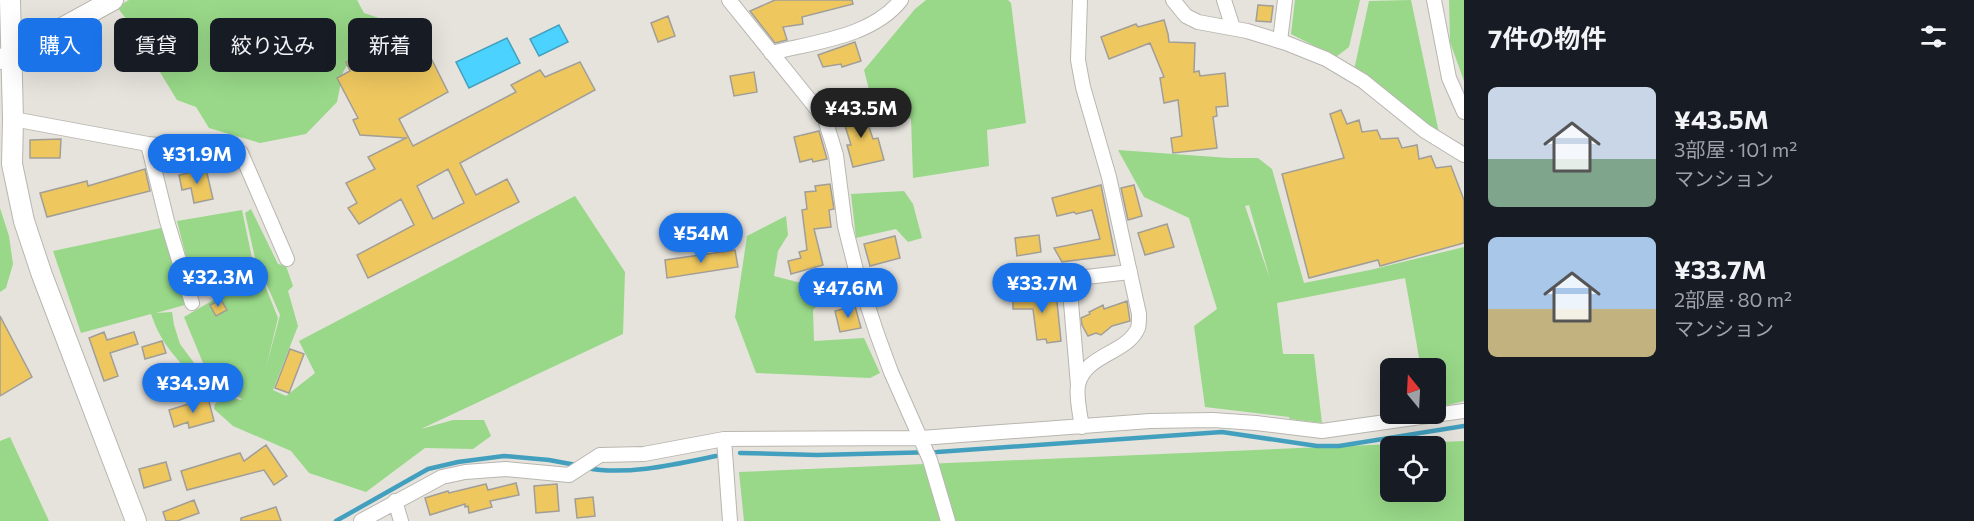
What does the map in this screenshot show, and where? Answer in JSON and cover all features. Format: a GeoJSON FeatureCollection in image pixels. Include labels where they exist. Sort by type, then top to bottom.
{"type":"FeatureCollection","features":[{"type":"Feature","properties":{"kind":"street"},"geometry":{"type":"LineString","coordinates":[[10,0],[5,58],[13,119],[12,164],[24,221],[136,521]]}},
{"type":"Feature","properties":{"kind":"street"},"geometry":{"type":"LineString","coordinates":[[5,58],[112,0]]}},
{"type":"Feature","properties":{"kind":"street"},"geometry":{"type":"LineString","coordinates":[[729,0],[825,119],[836,155],[845,226],[856,270],[884,353],[925,449],[948,521]]}},
{"type":"Feature","properties":{"kind":"street"},"geometry":{"type":"LineString","coordinates":[[771,53],[858,32],[893,11],[901,0]]}},
{"type":"Feature","properties":{"kind":"street"},"geometry":{"type":"LineString","coordinates":[[1078,387],[1087,367],[1128,339],[1138,328],[1139,314],[1110,177],[1083,87],[1078,60],[1080,0]]}},
{"type":"Feature","properties":{"kind":"street"},"geometry":{"type":"LineString","coordinates":[[1173,0],[1186,16],[1198,22],[1233,28],[1280,41],[1326,59],[1363,81],[1425,131],[1464,155]]}},
{"type":"Feature","properties":{"kind":"street"},"geometry":{"type":"LineString","coordinates":[[1224,0],[1233,28]]}},
{"type":"Feature","properties":{"kind":"street"},"geometry":{"type":"LineString","coordinates":[[1280,41],[1285,0]]}},
{"type":"Feature","properties":{"kind":"street"},"geometry":{"type":"LineString","coordinates":[[1434,0],[1449,78],[1464,112]]}},
{"type":"Feature","properties":{"kind":"street"},"geometry":{"type":"LineString","coordinates":[[13,119],[148,144],[241,153],[287,259]]}},
{"type":"Feature","properties":{"kind":"street"},"geometry":{"type":"LineString","coordinates":[[148,144],[166,221],[192,303]]}},
{"type":"Feature","properties":{"kind":"street"},"geometry":{"type":"LineString","coordinates":[[1082,427],[1069,279],[1130,272]]}},
{"type":"Feature","properties":{"kind":"street"},"geometry":{"type":"LineString","coordinates":[[361,521],[442,477],[465,472],[506,469],[568,475],[600,455],[644,454],[724,439],[925,449],[1014,430],[1150,421],[1214,420],[1322,431],[1464,411]]}},
{"type":"Feature","properties":{"kind":"street"},"geometry":{"type":"LineString","coordinates":[[724,439],[730,521]]}},
{"type":"Feature","properties":{"kind":"street"},"geometry":{"type":"LineString","coordinates":[[395,501],[401,521]]}},
{"type":"Feature","properties":{"kind":"green space"},"geometry":{"type":"Polygon","coordinates":[[[129,0],[357,0],[364,13],[379,18],[348,18],[348,64],[343,72],[337,102],[306,134],[260,143],[209,128],[196,107],[177,100],[160,72],[198,72],[198,18],[125,18],[117,7],[129,0]]]}},
{"type":"Feature","properties":{"kind":"green space"},"geometry":{"type":"Polygon","coordinates":[[[926,0],[1008,0],[1011,3],[1026,123],[987,130],[989,166],[913,178],[911,118],[878,125],[864,70],[915,9],[926,0]]]}},
{"type":"Feature","properties":{"kind":"green space"},"geometry":{"type":"Polygon","coordinates":[[[1295,0],[1360,0],[1349,47],[1336,57],[1291,34],[1295,0]]]}},
{"type":"Feature","properties":{"kind":"green space"},"geometry":{"type":"Polygon","coordinates":[[[1411,0],[1439,133],[1425,131],[1354,70],[1369,1],[1411,0]]]}},
{"type":"Feature","properties":{"kind":"green space"},"geometry":{"type":"Polygon","coordinates":[[[1449,0],[1464,0],[1464,81],[1450,42],[1449,0]]]}},
{"type":"Feature","properties":{"kind":"green space"},"geometry":{"type":"Polygon","coordinates":[[[1118,150],[1258,158],[1272,169],[1304,283],[1370,270],[1464,247],[1464,401],[1446,406],[1446,358],[1419,358],[1405,278],[1277,303],[1283,354],[1314,354],[1322,423],[1205,407],[1194,326],[1217,309],[1189,218],[1144,197],[1118,150]],[[1249,205],[1245,206],[1270,279],[1249,205]]]}},
{"type":"Feature","properties":{"kind":"green space"},"geometry":{"type":"Polygon","coordinates":[[[904,191],[913,204],[922,238],[908,242],[896,229],[856,238],[851,194],[904,191]]]}},
{"type":"Feature","properties":{"kind":"green space"},"geometry":{"type":"Polygon","coordinates":[[[575,196],[625,272],[623,334],[421,429],[453,420],[484,420],[491,436],[473,449],[425,448],[366,492],[309,473],[291,451],[233,426],[214,409],[215,404],[224,395],[242,399],[208,375],[184,317],[260,273],[278,318],[266,368],[280,315],[255,258],[245,213],[251,209],[278,264],[286,266],[293,286],[288,291],[298,326],[273,390],[286,396],[315,373],[299,341],[575,196]]]}},
{"type":"Feature","properties":{"kind":"green space"},"geometry":{"type":"Polygon","coordinates":[[[0,208],[9,236],[13,264],[6,288],[0,292],[0,208]]]}},
{"type":"Feature","properties":{"kind":"green space"},"geometry":{"type":"Polygon","coordinates":[[[242,210],[253,263],[196,296],[177,221],[242,210]]]}},
{"type":"Feature","properties":{"kind":"green space"},"geometry":{"type":"Polygon","coordinates":[[[786,216],[788,235],[778,251],[774,276],[813,286],[821,301],[813,310],[814,341],[864,338],[880,373],[870,378],[756,373],[735,317],[747,236],[786,216]]]}},
{"type":"Feature","properties":{"kind":"green space"},"geometry":{"type":"Polygon","coordinates":[[[161,228],[192,303],[156,313],[172,312],[180,344],[218,395],[218,400],[214,402],[197,390],[188,373],[168,348],[151,314],[81,333],[53,251],[161,228]]]}},
{"type":"Feature","properties":{"kind":"green space"},"geometry":{"type":"Polygon","coordinates":[[[10,437],[49,521],[0,521],[0,441],[10,437]]]}},
{"type":"Feature","properties":{"kind":"green space"},"geometry":{"type":"Polygon","coordinates":[[[1464,441],[1464,521],[744,521],[739,472],[1380,445],[1380,502],[1446,502],[1446,442],[1464,441]]]}},
{"type":"Feature","properties":{"kind":"water"},"geometry":{"type":"Polygon","coordinates":[[[559,25],[568,42],[539,56],[530,39],[559,25]]]}},
{"type":"Feature","properties":{"kind":"water"},"geometry":{"type":"Polygon","coordinates":[[[507,38],[520,63],[469,88],[456,62],[507,38]]]}},
{"type":"Feature","properties":{"kind":"building"},"geometry":{"type":"Polygon","coordinates":[[[775,0],[852,0],[853,4],[802,17],[803,24],[783,27],[787,40],[775,43],[750,11],[775,0]]]}},
{"type":"Feature","properties":{"kind":"building"},"geometry":{"type":"Polygon","coordinates":[[[1258,5],[1273,6],[1271,22],[1256,21],[1258,5]]]}},
{"type":"Feature","properties":{"kind":"building"},"geometry":{"type":"Polygon","coordinates":[[[668,16],[675,36],[658,42],[651,23],[668,16]]]}},
{"type":"Feature","properties":{"kind":"building"},"geometry":{"type":"Polygon","coordinates":[[[1164,20],[1169,42],[1195,43],[1194,72],[1199,71],[1200,76],[1225,73],[1228,106],[1216,107],[1217,116],[1213,117],[1217,148],[1173,153],[1171,138],[1182,136],[1178,100],[1164,103],[1160,78],[1164,77],[1150,43],[1109,59],[1101,37],[1136,24],[1138,27],[1164,20]]]}},
{"type":"Feature","properties":{"kind":"building"},"geometry":{"type":"Polygon","coordinates":[[[855,42],[861,61],[842,67],[841,64],[823,67],[818,55],[855,42]]]}},
{"type":"Feature","properties":{"kind":"building"},"geometry":{"type":"Polygon","coordinates":[[[432,60],[448,92],[399,119],[413,146],[516,92],[511,85],[540,70],[545,77],[580,62],[595,90],[460,163],[476,195],[507,179],[519,202],[368,278],[357,255],[414,225],[401,199],[359,224],[348,208],[357,203],[346,183],[375,169],[368,157],[406,138],[360,135],[353,120],[358,118],[337,78],[348,72],[432,72],[432,60]],[[448,169],[417,186],[433,219],[464,203],[448,169]]]}},
{"type":"Feature","properties":{"kind":"building"},"geometry":{"type":"Polygon","coordinates":[[[754,72],[757,92],[734,96],[730,76],[754,72]]]}},
{"type":"Feature","properties":{"kind":"building"},"geometry":{"type":"Polygon","coordinates":[[[862,106],[873,139],[878,138],[884,160],[853,167],[847,145],[851,145],[841,113],[862,106]]]}},
{"type":"Feature","properties":{"kind":"building"},"geometry":{"type":"Polygon","coordinates":[[[1341,110],[1347,124],[1359,120],[1362,132],[1377,130],[1381,139],[1398,138],[1402,148],[1417,145],[1419,159],[1431,156],[1436,168],[1451,166],[1464,200],[1464,243],[1380,266],[1378,260],[1309,278],[1282,174],[1344,158],[1330,114],[1341,110]]]}},
{"type":"Feature","properties":{"kind":"building"},"geometry":{"type":"Polygon","coordinates":[[[819,131],[827,159],[800,162],[794,137],[819,131]]]}},
{"type":"Feature","properties":{"kind":"building"},"geometry":{"type":"Polygon","coordinates":[[[61,139],[60,158],[30,158],[30,140],[61,139]]]}},
{"type":"Feature","properties":{"kind":"building"},"geometry":{"type":"Polygon","coordinates":[[[145,169],[150,191],[47,217],[40,193],[87,181],[88,186],[145,169]]]}},
{"type":"Feature","properties":{"kind":"building"},"geometry":{"type":"Polygon","coordinates":[[[206,169],[213,199],[194,203],[191,188],[182,190],[179,175],[206,169]]]}},
{"type":"Feature","properties":{"kind":"building"},"geometry":{"type":"Polygon","coordinates":[[[830,184],[834,209],[829,210],[831,227],[814,229],[823,265],[791,274],[788,261],[801,258],[799,252],[807,250],[802,210],[807,209],[805,192],[816,191],[815,186],[830,184]]]}},
{"type":"Feature","properties":{"kind":"building"},"geometry":{"type":"Polygon","coordinates":[[[1101,185],[1115,255],[1062,262],[1054,248],[1100,239],[1092,210],[1057,216],[1052,198],[1101,185]]]}},
{"type":"Feature","properties":{"kind":"building"},"geometry":{"type":"Polygon","coordinates":[[[1134,185],[1142,216],[1128,220],[1121,188],[1134,185]]]}},
{"type":"Feature","properties":{"kind":"building"},"geometry":{"type":"Polygon","coordinates":[[[1167,224],[1174,247],[1145,255],[1138,233],[1167,224]]]}},
{"type":"Feature","properties":{"kind":"building"},"geometry":{"type":"Polygon","coordinates":[[[1039,235],[1041,252],[1017,256],[1015,238],[1039,235]]]}},
{"type":"Feature","properties":{"kind":"building"},"geometry":{"type":"Polygon","coordinates":[[[895,236],[900,258],[870,266],[864,244],[895,236]]]}},
{"type":"Feature","properties":{"kind":"building"},"geometry":{"type":"Polygon","coordinates":[[[735,250],[738,267],[667,278],[665,260],[735,250]]]}},
{"type":"Feature","properties":{"kind":"building"},"geometry":{"type":"Polygon","coordinates":[[[1056,292],[1061,341],[1047,343],[1046,339],[1037,340],[1033,309],[1013,309],[1013,295],[1056,292]]]}},
{"type":"Feature","properties":{"kind":"building"},"geometry":{"type":"Polygon","coordinates":[[[221,300],[227,310],[216,316],[210,305],[221,300]]]}},
{"type":"Feature","properties":{"kind":"building"},"geometry":{"type":"Polygon","coordinates":[[[1127,301],[1130,321],[1112,326],[1101,335],[1096,333],[1088,336],[1081,318],[1103,305],[1104,309],[1127,301]]]}},
{"type":"Feature","properties":{"kind":"building"},"geometry":{"type":"Polygon","coordinates":[[[855,306],[861,328],[840,332],[835,311],[855,306]]]}},
{"type":"Feature","properties":{"kind":"building"},"geometry":{"type":"Polygon","coordinates":[[[0,316],[32,377],[0,396],[0,316]]]}},
{"type":"Feature","properties":{"kind":"building"},"geometry":{"type":"Polygon","coordinates":[[[104,332],[107,340],[134,332],[138,344],[110,353],[118,376],[104,381],[89,338],[104,332]]]}},
{"type":"Feature","properties":{"kind":"building"},"geometry":{"type":"Polygon","coordinates":[[[162,341],[166,353],[145,359],[142,347],[162,341]]]}},
{"type":"Feature","properties":{"kind":"building"},"geometry":{"type":"Polygon","coordinates":[[[290,349],[304,354],[289,393],[275,388],[290,349]]]}},
{"type":"Feature","properties":{"kind":"building"},"geometry":{"type":"Polygon","coordinates":[[[180,366],[185,381],[168,386],[163,371],[180,366]]]}},
{"type":"Feature","properties":{"kind":"building"},"geometry":{"type":"Polygon","coordinates":[[[208,398],[214,421],[189,428],[188,422],[174,427],[169,410],[208,398]]]}},
{"type":"Feature","properties":{"kind":"building"},"geometry":{"type":"Polygon","coordinates":[[[266,445],[287,476],[274,485],[264,470],[187,490],[181,471],[240,453],[244,461],[266,445]]]}},
{"type":"Feature","properties":{"kind":"building"},"geometry":{"type":"Polygon","coordinates":[[[166,462],[171,480],[144,488],[139,469],[166,462]]]}},
{"type":"Feature","properties":{"kind":"building"},"geometry":{"type":"Polygon","coordinates":[[[516,483],[519,495],[490,501],[492,507],[469,513],[468,506],[465,507],[465,504],[430,515],[425,498],[486,484],[488,490],[516,483]]]}},
{"type":"Feature","properties":{"kind":"building"},"geometry":{"type":"Polygon","coordinates":[[[557,484],[559,511],[536,513],[534,486],[557,484]]]}},
{"type":"Feature","properties":{"kind":"building"},"geometry":{"type":"Polygon","coordinates":[[[593,497],[595,516],[577,518],[575,499],[593,497]]]}},
{"type":"Feature","properties":{"kind":"building"},"geometry":{"type":"Polygon","coordinates":[[[194,500],[199,513],[177,521],[166,521],[163,512],[194,500]]]}},
{"type":"Feature","properties":{"kind":"building"},"geometry":{"type":"Polygon","coordinates":[[[276,507],[281,521],[241,521],[241,518],[276,507]]]}},
{"type":"Feature","properties":{"kind":"waterway"},"geometry":{"type":"LineString","coordinates":[[740,453],[817,455],[937,452],[1222,432],[1317,446],[1339,446],[1464,426]]}},
{"type":"Feature","properties":{"kind":"waterway"},"geometry":{"type":"LineString","coordinates":[[336,521],[428,469],[458,462],[504,456],[576,465]]}},
{"type":"Feature","properties":{"kind":"waterway"},"geometry":{"type":"LineString","coordinates":[[587,468],[635,470],[716,456]]}}]}
